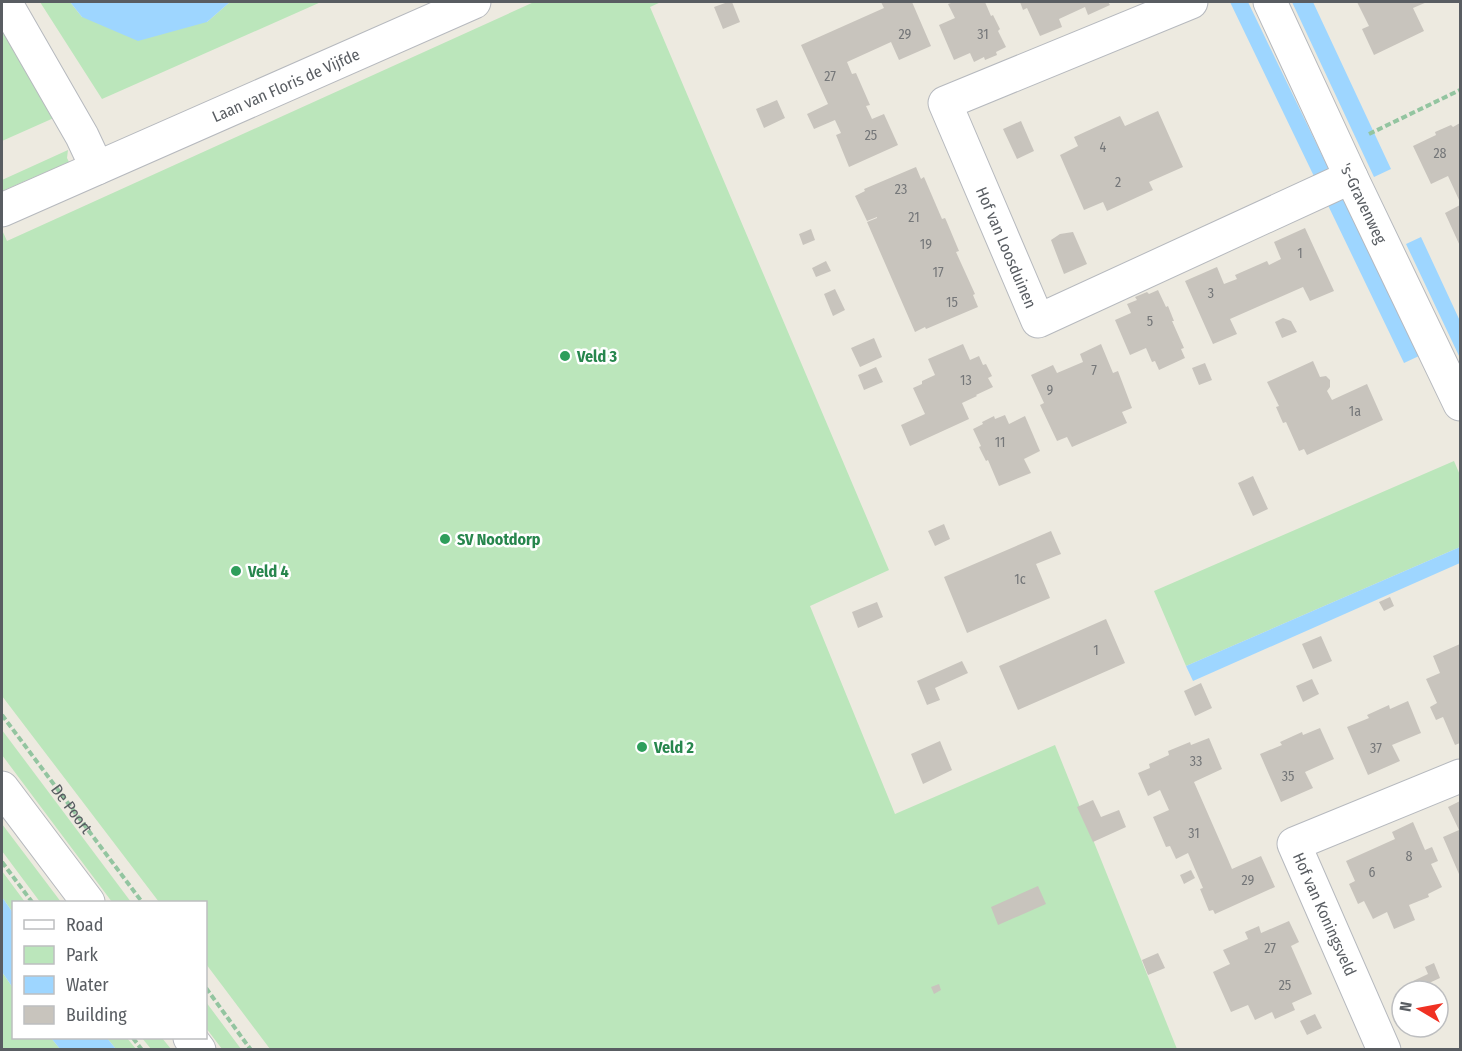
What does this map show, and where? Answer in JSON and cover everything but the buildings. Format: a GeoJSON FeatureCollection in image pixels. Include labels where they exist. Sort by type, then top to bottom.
{"type":"FeatureCollection","features":[{"type":"Feature","properties":{"kind":"street"},"geometry":{"type":"LineString","coordinates":[[5,2],[98,168]]}},
{"type":"Feature","properties":{"kind":"street","name":"Laan van Floris de Vijfde"},"geometry":{"type":"LineString","coordinates":[[2,210],[474,2]]}},
{"type":"Feature","properties":{"kind":"street","name":"Hof van Loosduinen"},"geometry":{"type":"LineString","coordinates":[[1191,2],[945,103],[1038,321],[1335,184]]}},
{"type":"Feature","properties":{"kind":"street","name":"'s-Gravenweg"},"geometry":{"type":"LineString","coordinates":[[1270,2],[1335,184],[1461,404]]}},
{"type":"Feature","properties":{"kind":"street","name":"Hof van Koningsveld"},"geometry":{"type":"LineString","coordinates":[[1384,1050],[1294,844],[1461,776]]}},
{"type":"Feature","properties":{"kind":"street"},"geometry":{"type":"LineString","coordinates":[[2,788],[87,901]]}},
{"type":"Feature","properties":{"kind":"path"},"geometry":{"type":"LineString","coordinates":[[1381,128],[1461,90]]}},
{"type":"Feature","properties":{"kind":"path","name":"De Poort"},"geometry":{"type":"LineString","coordinates":[[2,715],[141,901]]}},
{"type":"Feature","properties":{"kind":"path"},"geometry":{"type":"LineString","coordinates":[[2,862],[31,901]]}},
{"type":"Feature","properties":{"kind":"path"},"geometry":{"type":"LineString","coordinates":[[207,989],[251,1050]]}},
{"type":"Feature","properties":{"kind":"green space"},"geometry":{"type":"Polygon","coordinates":[[[40,2],[70,2],[82,17],[207,22],[230,2],[321,2],[102,99],[40,2]]]}},
{"type":"Feature","properties":{"kind":"green space","name":"SV Nootdorp"},"geometry":{"type":"Polygon","coordinates":[[[534,2],[661,2],[650,7],[889,570],[810,606],[895,814],[1055,745],[1177,1049],[270,1049],[207,965],[207,901],[158,901],[2,696],[2,230],[7,241],[534,2]]]}},
{"type":"Feature","properties":{"kind":"green space"},"geometry":{"type":"Polygon","coordinates":[[[2,27],[56,117],[2,141],[2,27]]]}},
{"type":"Feature","properties":{"kind":"green space"},"geometry":{"type":"Polygon","coordinates":[[[68,150],[69,162],[2,191],[2,180],[68,150]]]}},
{"type":"Feature","properties":{"kind":"green space"},"geometry":{"type":"Polygon","coordinates":[[[1454,461],[1460,475],[1460,547],[1186,666],[1154,591],[1454,461]]]}},
{"type":"Feature","properties":{"kind":"green space"},"geometry":{"type":"Polygon","coordinates":[[[2,730],[130,901],[111,901],[2,755],[2,730]]]}},
{"type":"Feature","properties":{"kind":"green space"},"geometry":{"type":"Polygon","coordinates":[[[2,824],[60,901],[39,901],[2,851],[2,824]]]}},
{"type":"Feature","properties":{"kind":"green space"},"geometry":{"type":"Polygon","coordinates":[[[2,871],[24,901],[12,901],[12,912],[2,897],[2,871]]]}},
{"type":"Feature","properties":{"kind":"green space"},"geometry":{"type":"Polygon","coordinates":[[[2,972],[12,987],[12,1039],[52,1039],[60,1049],[2,1049],[2,972]]]}},
{"type":"Feature","properties":{"kind":"green space"},"geometry":{"type":"Polygon","coordinates":[[[207,1003],[241,1049],[222,1049],[207,1029],[207,1003]]]}},
{"type":"Feature","properties":{"kind":"green space"},"geometry":{"type":"Polygon","coordinates":[[[108,1039],[128,1039],[136,1049],[116,1049],[108,1039]]]}},
{"type":"Feature","properties":{"kind":"green space"},"geometry":{"type":"Polygon","coordinates":[[[143,1039],[163,1039],[171,1049],[151,1049],[143,1039]]]}},
{"type":"Feature","properties":{"kind":"water"},"geometry":{"type":"Polygon","coordinates":[[[70,2],[230,2],[207,22],[138,41],[82,17],[70,2]]]}},
{"type":"Feature","properties":{"kind":"water"},"geometry":{"type":"Polygon","coordinates":[[[1230,2],[1248,2],[1419,356],[1404,363],[1230,2]]]}},
{"type":"Feature","properties":{"kind":"water"},"geometry":{"type":"Polygon","coordinates":[[[1292,2],[1313,2],[1391,169],[1374,177],[1292,2]]]}},
{"type":"Feature","properties":{"kind":"water"},"geometry":{"type":"Polygon","coordinates":[[[1421,237],[1460,321],[1460,358],[1406,244],[1421,237]]]}},
{"type":"Feature","properties":{"kind":"water"},"geometry":{"type":"Polygon","coordinates":[[[1460,547],[1460,563],[1193,681],[1186,666],[1460,547]]]}},
{"type":"Feature","properties":{"kind":"water"},"geometry":{"type":"Polygon","coordinates":[[[2,897],[12,912],[12,987],[2,972],[2,897]]]}},
{"type":"Feature","properties":{"kind":"water"},"geometry":{"type":"Polygon","coordinates":[[[52,1039],[108,1039],[116,1049],[60,1049],[52,1039]]]}},
{"type":"Feature","properties":{"kind":"place","name":"Veld 3"},"geometry":{"type":"Point","coordinates":[565,356]}},
{"type":"Feature","properties":{"kind":"place","name":"SV Nootdorp"},"geometry":{"type":"Point","coordinates":[445,539]}},
{"type":"Feature","properties":{"kind":"place","name":"Veld 4"},"geometry":{"type":"Point","coordinates":[236,571]}},
{"type":"Feature","properties":{"kind":"place","name":"Veld 2"},"geometry":{"type":"Point","coordinates":[642,747]}}]}
